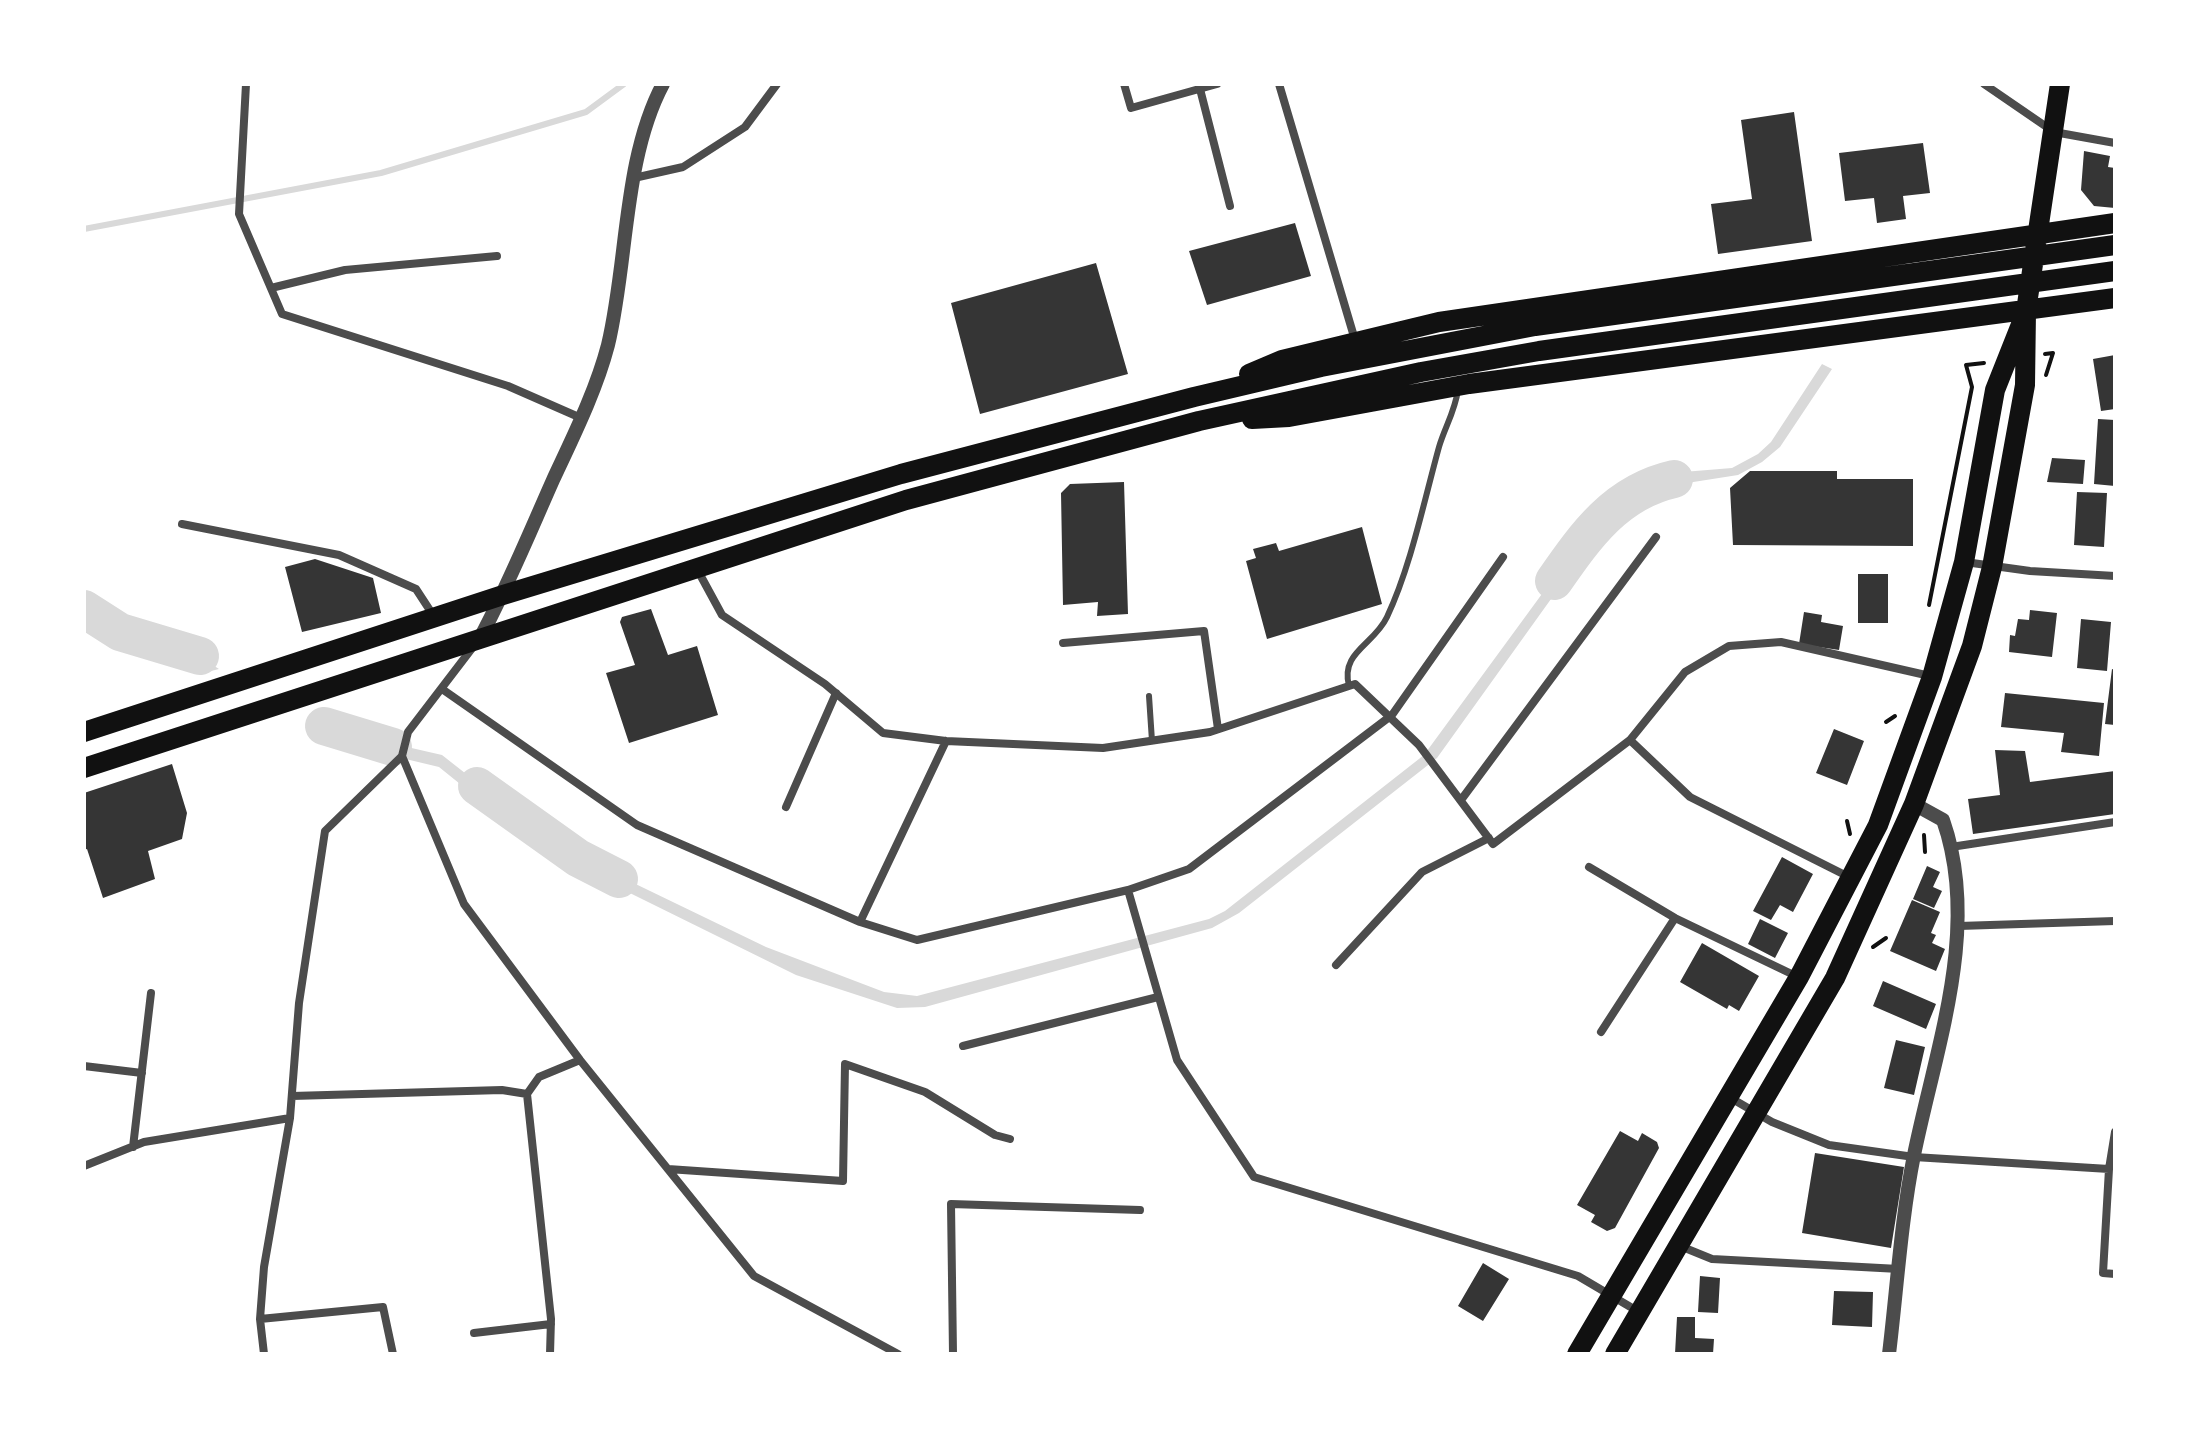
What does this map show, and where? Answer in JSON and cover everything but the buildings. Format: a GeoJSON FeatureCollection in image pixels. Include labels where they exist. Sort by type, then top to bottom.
{"type":"FeatureCollection","features":[{"type":"Feature","properties":{"kind":"main road"},"geometry":{"type":"LineString","coordinates":[[1615,1354],[1835,978],[1914,804],[1972,646],[1992,567],[2025,385],[2026,311],[2060,84]]}},
{"type":"Feature","properties":{"kind":"main road"},"geometry":{"type":"LineString","coordinates":[[1194,397],[1282,360],[1439,322],[2115,223]]}},
{"type":"Feature","properties":{"kind":"main road"},"geometry":{"type":"LineString","coordinates":[[84,732],[503,595],[916,470],[1194,397],[1321,367],[1535,326],[2115,245]]}},
{"type":"Feature","properties":{"kind":"main road"},"geometry":{"type":"LineString","coordinates":[[84,768],[906,500],[1199,421],[1421,372],[1539,351],[2115,271]]}},
{"type":"Feature","properties":{"kind":"main road"},"geometry":{"type":"LineString","coordinates":[[1199,421],[1289,417],[1459,386],[2115,298]]}},
{"type":"Feature","properties":{"kind":"main road"},"geometry":{"type":"LineString","coordinates":[[1577,1354],[1799,977],[1852,879],[1896,782],[1932,677],[1964,562],[1995,390],[2026,311]]}},
{"type":"Feature","properties":{"kind":"street"},"geometry":{"type":"LineString","coordinates":[[246,84],[239,214],[282,314],[508,386],[581,418]]}},
{"type":"Feature","properties":{"kind":"street"},"geometry":{"type":"LineString","coordinates":[[264,1354],[260,1319],[264,1267],[290,1118],[299,1003],[325,831],[402,756],[408,732],[479,640],[503,595],[581,418],[607,347],[634,178],[663,84]]}},
{"type":"Feature","properties":{"kind":"street"},"geometry":{"type":"LineString","coordinates":[[634,178],[683,167],[745,127],[777,84]]}},
{"type":"Feature","properties":{"kind":"street"},"geometry":{"type":"LineString","coordinates":[[1124,84],[1131,108],[1217,84]]}},
{"type":"Feature","properties":{"kind":"street"},"geometry":{"type":"LineString","coordinates":[[1279,84],[1355,342]]}},
{"type":"Feature","properties":{"kind":"street"},"geometry":{"type":"LineString","coordinates":[[1984,84],[2054,132],[2115,143]]}},
{"type":"Feature","properties":{"kind":"street"},"geometry":{"type":"LineString","coordinates":[[1200,89],[1230,206]]}},
{"type":"Feature","properties":{"kind":"street"},"geometry":{"type":"LineString","coordinates":[[271,288],[345,270],[497,256]]}},
{"type":"Feature","properties":{"kind":"street"},"geometry":{"type":"LineString","coordinates":[[182,524],[339,555],[416,589],[434,618]]}},
{"type":"Feature","properties":{"kind":"street"},"geometry":{"type":"LineString","coordinates":[[1461,800],[1656,537]]}},
{"type":"Feature","properties":{"kind":"street"},"geometry":{"type":"LineString","coordinates":[[442,689],[637,825],[860,922],[917,940],[1128,890],[1189,869],[1392,715],[1503,557]]}},
{"type":"Feature","properties":{"kind":"street"},"geometry":{"type":"LineString","coordinates":[[1964,562],[2115,576]]}},
{"type":"Feature","properties":{"kind":"street"},"geometry":{"type":"LineString","coordinates":[[697,568],[722,615],[836,693],[883,733],[946,741],[1103,748],[1218,729],[1355,684],[1392,715],[1419,745],[1493,844],[1630,740],[1685,672],[1729,646],[1781,642],[1932,677]]}},
{"type":"Feature","properties":{"kind":"street"},"geometry":{"type":"LineString","coordinates":[[1063,643],[1204,631],[1218,729]]}},
{"type":"Feature","properties":{"kind":"street"},"geometry":{"type":"LineString","coordinates":[[786,807],[836,693]]}},
{"type":"Feature","properties":{"kind":"street"},"geometry":{"type":"LineString","coordinates":[[1630,740],[1690,797],[1852,879]]}},
{"type":"Feature","properties":{"kind":"street"},"geometry":{"type":"LineString","coordinates":[[860,922],[946,741]]}},
{"type":"Feature","properties":{"kind":"street"},"geometry":{"type":"LineString","coordinates":[[402,756],[464,904],[580,1060],[754,1276],[898,1354]]}},
{"type":"Feature","properties":{"kind":"street"},"geometry":{"type":"LineString","coordinates":[[1889,1354],[1914,1157],[1943,1030],[1959,926],[1951,847],[1943,820],[1914,804]]}},
{"type":"Feature","properties":{"kind":"street"},"geometry":{"type":"LineString","coordinates":[[1951,847],[2115,822]]}},
{"type":"Feature","properties":{"kind":"street"},"geometry":{"type":"LineString","coordinates":[[1336,965],[1422,872],[1489,838]]}},
{"type":"Feature","properties":{"kind":"street"},"geometry":{"type":"LineString","coordinates":[[1589,867],[1675,918],[1799,977]]}},
{"type":"Feature","properties":{"kind":"street"},"geometry":{"type":"LineString","coordinates":[[1128,890],[1177,1060],[1254,1177],[1578,1276],[1640,1313]]}},
{"type":"Feature","properties":{"kind":"street"},"geometry":{"type":"LineString","coordinates":[[1601,1032],[1675,918]]}},
{"type":"Feature","properties":{"kind":"street"},"geometry":{"type":"LineString","coordinates":[[1959,926],[2115,921]]}},
{"type":"Feature","properties":{"kind":"street"},"geometry":{"type":"LineString","coordinates":[[133,1147],[151,993]]}},
{"type":"Feature","properties":{"kind":"street"},"geometry":{"type":"LineString","coordinates":[[963,1046],[1158,997]]}},
{"type":"Feature","properties":{"kind":"street"},"geometry":{"type":"LineString","coordinates":[[550,1354],[551,1324],[527,1094],[539,1077],[580,1060]]}},
{"type":"Feature","properties":{"kind":"street"},"geometry":{"type":"LineString","coordinates":[[668,1169],[843,1181],[845,1064],[925,1092],[995,1135],[1010,1139]]}},
{"type":"Feature","properties":{"kind":"street"},"geometry":{"type":"LineString","coordinates":[[84,1066],[142,1073]]}},
{"type":"Feature","properties":{"kind":"street"},"geometry":{"type":"LineString","coordinates":[[292,1096],[502,1090],[527,1094]]}},
{"type":"Feature","properties":{"kind":"street"},"geometry":{"type":"LineString","coordinates":[[1729,1097],[1757,1114],[1829,1145],[1914,1157],[2109,1169]]}},
{"type":"Feature","properties":{"kind":"street"},"geometry":{"type":"LineString","coordinates":[[84,1166],[133,1147],[290,1118]]}},
{"type":"Feature","properties":{"kind":"street"},"geometry":{"type":"LineString","coordinates":[[2115,1132],[2109,1169],[2112,1186],[2103,1273],[2115,1274]]}},
{"type":"Feature","properties":{"kind":"street"},"geometry":{"type":"LineString","coordinates":[[953,1354],[951,1204],[1140,1210]]}},
{"type":"Feature","properties":{"kind":"street"},"geometry":{"type":"LineString","coordinates":[[1679,1246],[1712,1259],[1900,1269]]}},
{"type":"Feature","properties":{"kind":"street"},"geometry":{"type":"LineString","coordinates":[[260,1319],[383,1307],[393,1354]]}},
{"type":"Feature","properties":{"kind":"street"},"geometry":{"type":"LineString","coordinates":[[474,1333],[551,1324]]}},
{"type":"Feature","properties":{"kind":"lane"},"geometry":{"type":"LineString","coordinates":[[1349,686],[1345,673],[1348,661],[1368,644],[1390,610],[1423,518],[1440,445],[1454,415],[1459,386]]}},
{"type":"Feature","properties":{"kind":"lane"},"geometry":{"type":"LineString","coordinates":[[1149,696],[1152,741]]}},
{"type":"Feature","properties":{"kind":"path"},"geometry":{"type":"LineString","coordinates":[[1928,607],[1972,387],[1966,365]]}},
{"type":"Feature","properties":{"kind":"path"},"geometry":{"type":"LineString","coordinates":[[1922,839],[1925,852]]}},
{"type":"Feature","properties":{"kind":"shaded area"},"geometry":{"type":"Polygon","coordinates":[[[1822,364],[1832,369],[1780,447],[1762,462],[1738,475],[1655,488],[1634,500],[1589,546],[1437,758],[1239,913],[1212,928],[925,1007],[897,1008],[796,975],[567,862],[527,838],[439,767],[318,738],[320,727],[442,755],[559,847],[766,947],[884,992],[917,996],[1209,919],[1225,911],[1424,755],[1580,542],[1619,504],[1654,480],[1683,472],[1732,468],[1758,454],[1771,442],[1822,364]]]}},
{"type":"Feature","properties":{"kind":"shaded area"},"geometry":{"type":"Polygon","coordinates":[[[84,609],[103,628],[191,651],[219,669],[207,672],[173,656],[104,642],[84,629],[84,609]]]}},
{"type":"Feature","properties":{"kind":"waterway"},"geometry":{"type":"LineString","coordinates":[[84,229],[381,173],[586,112],[624,84]]}},
{"type":"Feature","properties":{"kind":"waterway"},"geometry":{"type":"LineString","coordinates":[[1554,581],[1578,547],[1619,505],[1654,485],[1674,479]]}},
{"type":"Feature","properties":{"kind":"waterway"},"geometry":{"type":"LineString","coordinates":[[84,609],[120,632],[200,656]]}},
{"type":"Feature","properties":{"kind":"waterway"},"geometry":{"type":"LineString","coordinates":[[324,726],[393,747]]}},
{"type":"Feature","properties":{"kind":"waterway"},"geometry":{"type":"LineString","coordinates":[[477,786],[578,858],[619,879]]}}]}
